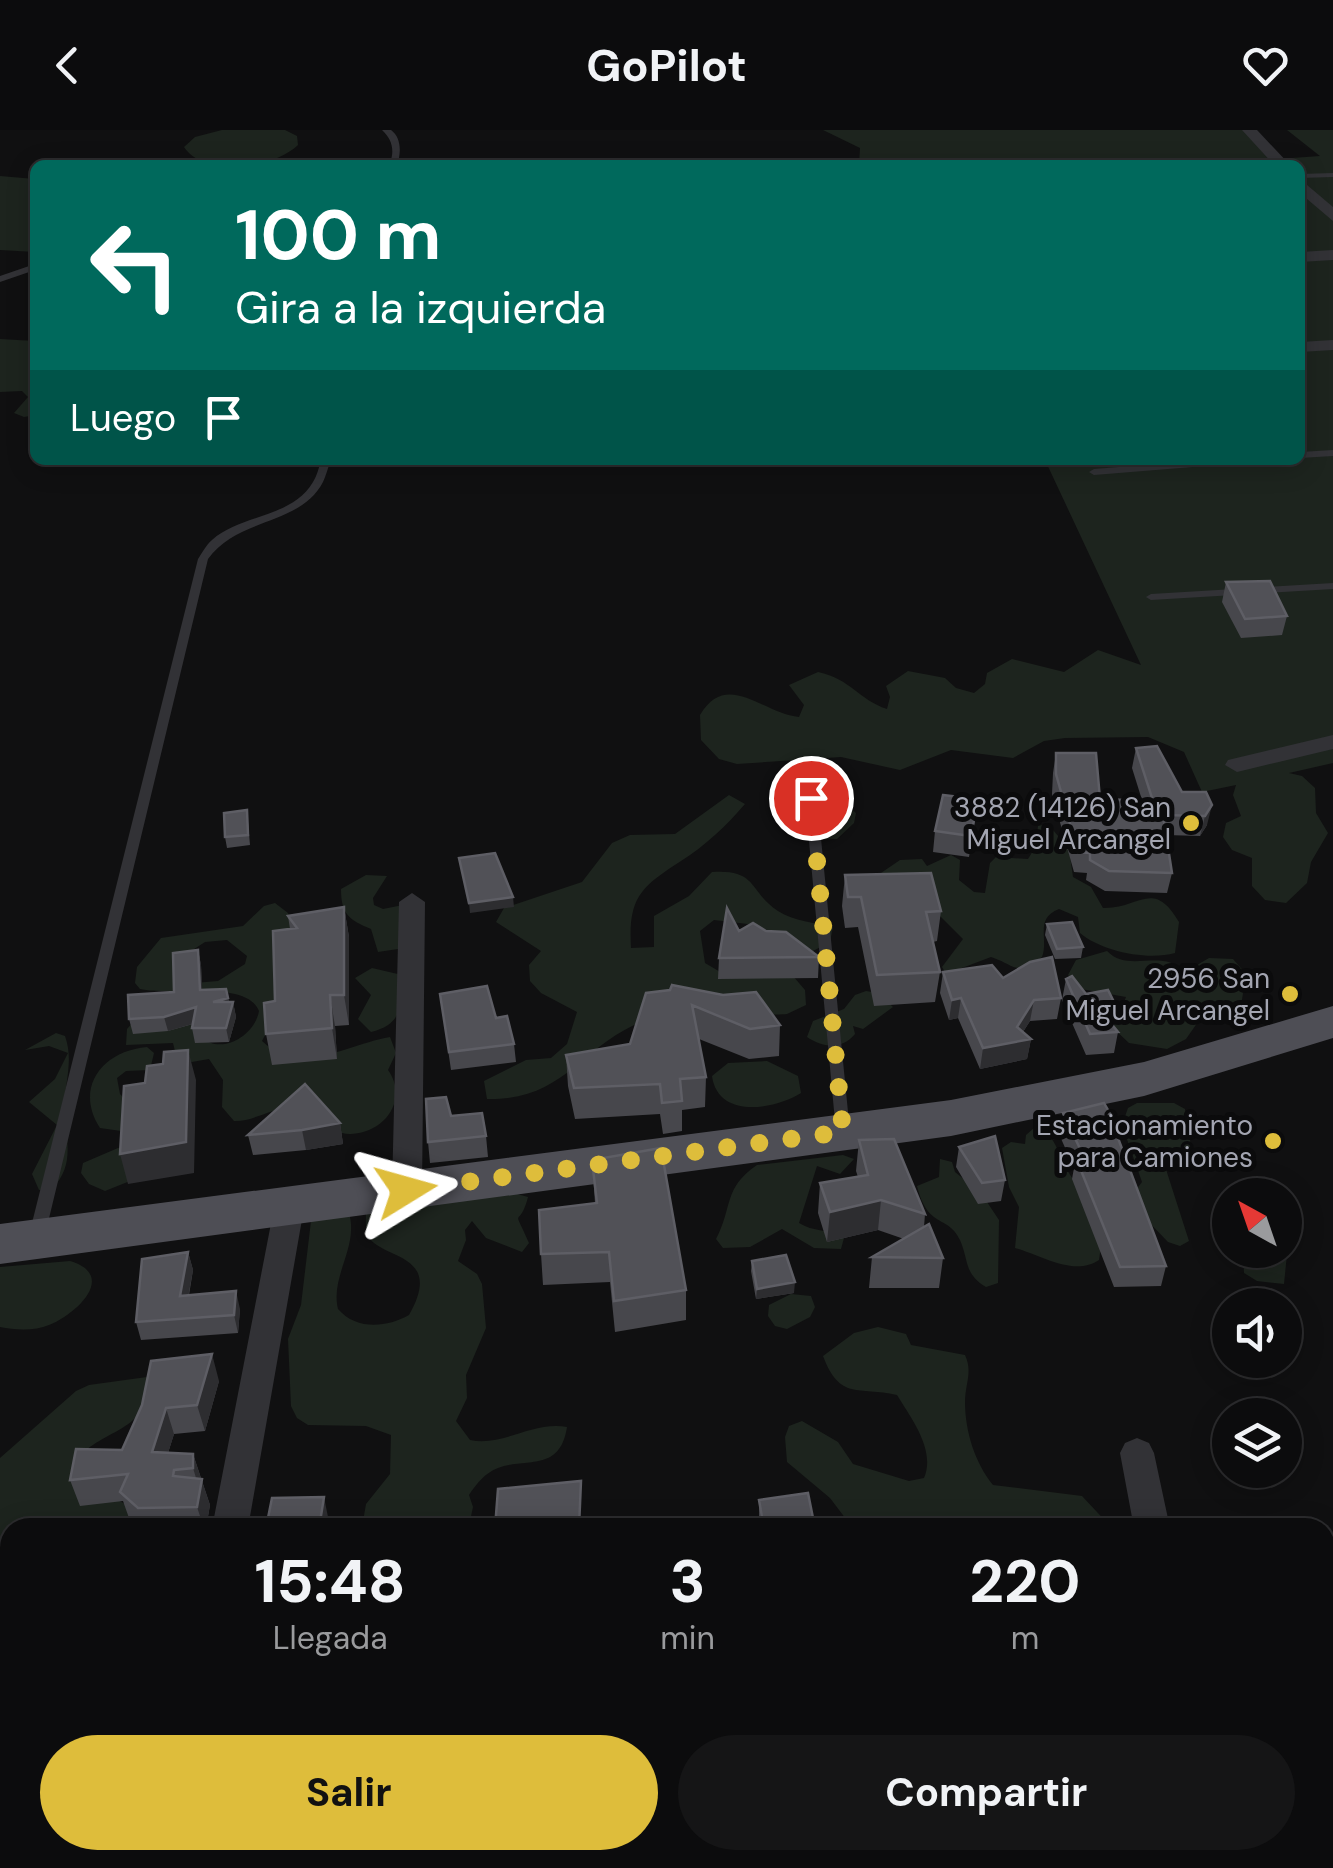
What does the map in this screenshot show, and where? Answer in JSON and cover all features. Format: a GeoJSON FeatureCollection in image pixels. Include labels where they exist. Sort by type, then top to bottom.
{"type":"FeatureCollection","features":[{"type":"Feature","properties":{"kind":"main road"},"geometry":{"type":"LineString","coordinates":[[18,1242],[289,1208],[1048,1101],[1144,1079],[1333,1022]]}},
{"type":"Feature","properties":{"kind":"street"},"geometry":{"type":"LineString","coordinates":[[1249,130],[1277,160]]}},
{"type":"Feature","properties":{"kind":"street"},"geometry":{"type":"LineString","coordinates":[[1305,189],[1333,216]]}},
{"type":"Feature","properties":{"kind":"street"},"geometry":{"type":"LineString","coordinates":[[1305,257],[1333,255]]}},
{"type":"Feature","properties":{"kind":"street"},"geometry":{"type":"LineString","coordinates":[[1305,346],[1333,345]]}},
{"type":"Feature","properties":{"kind":"street"},"geometry":{"type":"LineString","coordinates":[[1237,765],[1333,742]]}},
{"type":"Feature","properties":{"kind":"street"},"geometry":{"type":"LineString","coordinates":[[406,1190],[412,902]]}},
{"type":"Feature","properties":{"kind":"street"},"geometry":{"type":"LineString","coordinates":[[232,1518],[289,1208]]}},
{"type":"Feature","properties":{"kind":"street"},"geometry":{"type":"LineString","coordinates":[[1137,1453],[1150,1518]]}},
{"type":"Feature","properties":{"kind":"lane"},"geometry":{"type":"LineString","coordinates":[[386,130],[393,135],[393,160]]}},
{"type":"Feature","properties":{"kind":"lane"},"geometry":{"type":"LineString","coordinates":[[1305,176],[1333,175]]}},
{"type":"Feature","properties":{"kind":"lane"},"geometry":{"type":"LineString","coordinates":[[0,279],[30,269]]}},
{"type":"Feature","properties":{"kind":"lane"},"geometry":{"type":"LineString","coordinates":[[1305,456],[1333,453]]}},
{"type":"Feature","properties":{"kind":"lane"},"geometry":{"type":"LineString","coordinates":[[18,1242],[203,559],[209,546],[305,500],[317,488],[324,465]]}},
{"type":"Feature","properties":{"kind":"lane"},"geometry":{"type":"LineString","coordinates":[[1094,472],[1180,465]]}},
{"type":"Feature","properties":{"kind":"lane"},"geometry":{"type":"LineString","coordinates":[[1152,597],[1333,586]]}},
{"type":"Feature","properties":{"kind":"lane"},"geometry":{"type":"LineString","coordinates":[[811,798],[843,1132]]}},
{"type":"Feature","properties":{"kind":"shaded area"},"geometry":{"type":"Polygon","coordinates":[[[222,130],[285,130],[297,136],[298,145],[272,160],[200,160],[184,147],[195,137],[222,130]]]}},
{"type":"Feature","properties":{"kind":"shaded area"},"geometry":{"type":"Polygon","coordinates":[[[823,130],[1250,130],[1278,159],[1320,156],[1287,130],[1333,130],[1333,763],[1289,773],[1302,776],[1315,788],[1316,813],[1328,833],[1311,862],[1307,883],[1286,903],[1265,900],[1252,886],[1252,858],[1232,850],[1223,837],[1226,823],[1241,816],[1233,795],[1236,785],[1202,792],[1184,752],[1148,737],[1044,741],[1013,758],[951,750],[900,770],[841,757],[737,764],[719,759],[701,740],[700,715],[722,695],[746,698],[799,717],[804,705],[789,685],[818,672],[839,679],[887,709],[890,697],[886,686],[908,671],[945,678],[956,688],[974,693],[985,684],[987,673],[1012,659],[1064,672],[1098,650],[1141,665],[1047,465],[1305,465],[1305,160],[859,160],[860,148],[823,130]]]}},
{"type":"Feature","properties":{"kind":"shaded area"},"geometry":{"type":"Polygon","coordinates":[[[0,176],[30,179],[30,252],[0,250],[0,176]]]}},
{"type":"Feature","properties":{"kind":"shaded area"},"geometry":{"type":"Polygon","coordinates":[[[0,339],[30,341],[30,416],[14,413],[28,397],[22,391],[0,392],[0,339]]]}},
{"type":"Feature","properties":{"kind":"shaded area"},"geometry":{"type":"Polygon","coordinates":[[[815,784],[856,813],[854,823],[837,839],[804,838],[777,810],[779,792],[786,787],[815,784]]]}},
{"type":"Feature","properties":{"kind":"shaded area"},"geometry":{"type":"Polygon","coordinates":[[[729,795],[745,804],[707,842],[656,878],[640,895],[632,917],[631,948],[654,947],[654,916],[689,896],[712,872],[738,874],[778,911],[833,927],[830,942],[813,951],[756,925],[714,920],[700,931],[705,963],[722,973],[793,976],[805,990],[806,1005],[787,1014],[684,1018],[634,1025],[551,1083],[533,1092],[487,1099],[484,1081],[526,1060],[551,1058],[567,1044],[577,1012],[541,993],[530,981],[529,965],[541,951],[496,922],[504,908],[582,882],[612,843],[630,835],[675,834],[729,795]]]}},
{"type":"Feature","properties":{"kind":"shaded area"},"geometry":{"type":"Polygon","coordinates":[[[1048,824],[1069,849],[1073,877],[1091,887],[1103,908],[1153,898],[1170,909],[1179,922],[1175,953],[1138,955],[1100,945],[1080,933],[1078,917],[1059,909],[1044,924],[1042,957],[1032,963],[1015,968],[991,957],[946,974],[942,967],[963,939],[938,914],[878,875],[900,860],[922,859],[927,866],[951,855],[960,860],[959,880],[974,892],[985,893],[990,863],[996,857],[1028,859],[1036,846],[1038,826],[1048,824]]]}},
{"type":"Feature","properties":{"kind":"shaded area"},"geometry":{"type":"Polygon","coordinates":[[[366,875],[387,876],[373,898],[374,905],[383,909],[403,905],[398,949],[378,952],[371,929],[352,919],[345,910],[341,889],[366,875]]]}},
{"type":"Feature","properties":{"kind":"shaded area"},"geometry":{"type":"Polygon","coordinates":[[[275,903],[288,913],[293,927],[277,957],[273,980],[288,991],[262,1041],[292,1057],[308,1057],[390,1037],[396,1053],[388,1070],[394,1081],[395,1102],[391,1112],[375,1127],[343,1133],[294,1108],[234,1121],[222,1107],[223,1080],[209,1059],[186,1063],[177,1059],[173,1043],[126,1045],[127,1029],[134,1021],[180,1010],[209,1042],[228,1043],[251,1028],[259,1011],[252,1001],[240,995],[154,991],[140,989],[135,983],[137,967],[161,938],[243,926],[264,906],[275,903]],[[227,940],[205,942],[188,953],[194,983],[218,981],[245,964],[247,956],[227,940]]]}},
{"type":"Feature","properties":{"kind":"shaded area"},"geometry":{"type":"Polygon","coordinates":[[[1107,951],[1125,960],[1166,961],[1185,972],[1209,958],[1233,959],[1246,974],[1241,1006],[1200,1019],[1186,1039],[1167,1049],[1129,1043],[1113,1028],[1126,997],[1081,989],[1068,975],[1076,960],[1107,951]]]}},
{"type":"Feature","properties":{"kind":"shaded area"},"geometry":{"type":"Polygon","coordinates":[[[372,968],[402,975],[395,1018],[371,1032],[358,1019],[371,995],[355,978],[372,968]]]}},
{"type":"Feature","properties":{"kind":"shaded area"},"geometry":{"type":"Polygon","coordinates":[[[866,991],[878,993],[893,1007],[863,1029],[853,1026],[855,1034],[838,1045],[807,1037],[813,1021],[844,1009],[855,995],[866,991]]]}},
{"type":"Feature","properties":{"kind":"shaded area"},"geometry":{"type":"Polygon","coordinates":[[[56,1033],[65,1036],[69,1056],[65,1105],[68,1154],[64,1172],[52,1189],[39,1190],[32,1174],[57,1125],[29,1102],[55,1079],[68,1053],[49,1046],[25,1050],[56,1033]]]}},
{"type":"Feature","properties":{"kind":"shaded area"},"geometry":{"type":"Polygon","coordinates":[[[147,1047],[154,1053],[150,1070],[126,1071],[117,1078],[120,1094],[133,1108],[121,1131],[100,1128],[90,1099],[97,1074],[117,1056],[147,1047]]]}},
{"type":"Feature","properties":{"kind":"shaded area"},"geometry":{"type":"Polygon","coordinates":[[[767,1061],[798,1076],[801,1093],[777,1103],[749,1107],[736,1105],[717,1090],[712,1076],[728,1063],[767,1061]]]}},
{"type":"Feature","properties":{"kind":"shaded area"},"geometry":{"type":"Polygon","coordinates":[[[1137,1103],[1174,1103],[1185,1109],[1191,1146],[1163,1160],[1189,1241],[1180,1246],[1168,1242],[1142,1215],[1102,1239],[1099,1260],[1089,1265],[1068,1266],[1015,1248],[1019,1207],[1009,1187],[1002,1148],[1011,1142],[1025,1144],[1026,1135],[1034,1128],[1042,1130],[1054,1142],[1078,1185],[1136,1190],[1142,1182],[1122,1125],[1128,1108],[1137,1103]]]}},
{"type":"Feature","properties":{"kind":"shaded area"},"geometry":{"type":"Polygon","coordinates":[[[118,1148],[130,1150],[135,1179],[105,1191],[89,1184],[81,1173],[83,1163],[118,1148]]]}},
{"type":"Feature","properties":{"kind":"shaded area"},"geometry":{"type":"Polygon","coordinates":[[[843,1155],[854,1159],[840,1174],[817,1166],[799,1223],[844,1238],[841,1249],[814,1248],[782,1229],[750,1247],[723,1248],[716,1239],[734,1190],[757,1165],[843,1155]]]}},
{"type":"Feature","properties":{"kind":"shaded area"},"geometry":{"type":"Polygon","coordinates":[[[940,1159],[952,1162],[955,1172],[981,1193],[999,1220],[998,1283],[986,1287],[974,1277],[955,1232],[932,1216],[922,1200],[917,1186],[939,1177],[940,1159]]]}},
{"type":"Feature","properties":{"kind":"shaded area"},"geometry":{"type":"Polygon","coordinates":[[[517,1194],[528,1197],[518,1218],[529,1243],[522,1252],[486,1238],[472,1221],[465,1230],[466,1240],[458,1261],[477,1274],[482,1284],[486,1328],[466,1375],[467,1398],[456,1421],[470,1440],[482,1441],[542,1427],[567,1427],[563,1442],[549,1457],[498,1468],[485,1476],[469,1495],[473,1507],[471,1518],[364,1518],[366,1504],[390,1474],[391,1435],[366,1426],[308,1425],[297,1418],[291,1406],[288,1339],[301,1305],[311,1221],[349,1213],[350,1238],[337,1297],[338,1309],[345,1316],[362,1324],[391,1322],[409,1315],[418,1295],[420,1279],[415,1269],[368,1236],[366,1211],[517,1194]]]}},
{"type":"Feature","properties":{"kind":"shaded area"},"geometry":{"type":"Polygon","coordinates":[[[70,1261],[91,1275],[92,1284],[81,1303],[43,1327],[0,1327],[0,1267],[70,1261]]]}},
{"type":"Feature","properties":{"kind":"shaded area"},"geometry":{"type":"Polygon","coordinates":[[[1244,1268],[1286,1268],[1284,1284],[1257,1281],[1244,1273],[1244,1268]]]}},
{"type":"Feature","properties":{"kind":"shaded area"},"geometry":{"type":"Polygon","coordinates":[[[791,1294],[811,1296],[815,1307],[810,1317],[787,1329],[775,1326],[768,1316],[769,1305],[791,1294]]]}},
{"type":"Feature","properties":{"kind":"shaded area"},"geometry":{"type":"Polygon","coordinates":[[[878,1327],[906,1334],[911,1345],[965,1355],[969,1435],[976,1457],[993,1485],[1082,1496],[1103,1518],[845,1518],[830,1498],[787,1462],[785,1437],[789,1426],[802,1421],[838,1442],[853,1464],[909,1481],[924,1478],[927,1467],[924,1445],[897,1395],[852,1389],[836,1380],[829,1370],[823,1356],[854,1333],[878,1327]]]}},
{"type":"Feature","properties":{"kind":"shaded area"},"geometry":{"type":"Polygon","coordinates":[[[147,1377],[153,1386],[147,1402],[130,1423],[77,1459],[116,1499],[127,1505],[135,1518],[0,1518],[0,1458],[76,1391],[89,1385],[147,1377]]]}},
{"type":"Feature","properties":{"kind":"building"},"geometry":{"type":"Polygon","coordinates":[[[1270,581],[1287,616],[1245,619],[1226,582],[1270,581]]]}},
{"type":"Feature","properties":{"kind":"building"},"geometry":{"type":"Polygon","coordinates":[[[1157,746],[1182,792],[1206,792],[1212,805],[1205,816],[1163,815],[1172,873],[1109,871],[1090,860],[1090,853],[1078,852],[1056,774],[1056,753],[1096,753],[1100,799],[1153,801],[1136,748],[1157,746]]]}},
{"type":"Feature","properties":{"kind":"building"},"geometry":{"type":"Polygon","coordinates":[[[943,795],[978,799],[971,836],[935,831],[943,795]]]}},
{"type":"Feature","properties":{"kind":"building"},"geometry":{"type":"Polygon","coordinates":[[[247,810],[248,835],[225,837],[224,813],[247,810]]]}},
{"type":"Feature","properties":{"kind":"building"},"geometry":{"type":"Polygon","coordinates":[[[495,853],[513,897],[469,903],[459,858],[495,853]]]}},
{"type":"Feature","properties":{"kind":"building"},"geometry":{"type":"Polygon","coordinates":[[[931,873],[941,911],[926,912],[940,972],[877,975],[861,897],[848,897],[845,875],[931,873]]]}},
{"type":"Feature","properties":{"kind":"building"},"geometry":{"type":"Polygon","coordinates":[[[344,907],[344,995],[330,995],[332,1028],[266,1034],[264,1003],[275,1001],[273,931],[297,928],[288,916],[344,907]]]}},
{"type":"Feature","properties":{"kind":"building"},"geometry":{"type":"Polygon","coordinates":[[[727,908],[739,931],[753,923],[766,931],[786,932],[819,957],[719,958],[727,908]]]}},
{"type":"Feature","properties":{"kind":"building"},"geometry":{"type":"Polygon","coordinates":[[[1072,922],[1083,947],[1057,949],[1047,924],[1072,922]]]}},
{"type":"Feature","properties":{"kind":"building"},"geometry":{"type":"Polygon","coordinates":[[[198,950],[200,990],[226,989],[228,998],[213,1002],[233,1002],[226,1028],[192,1028],[196,1007],[164,1017],[129,1019],[128,995],[174,992],[173,953],[198,950]]]}},
{"type":"Feature","properties":{"kind":"building"},"geometry":{"type":"Polygon","coordinates":[[[1052,957],[1061,998],[1034,1000],[1017,1027],[1031,1039],[983,1048],[961,998],[952,1000],[943,972],[992,965],[1003,978],[1030,962],[1052,957]]]}},
{"type":"Feature","properties":{"kind":"building"},"geometry":{"type":"Polygon","coordinates":[[[1072,976],[1086,994],[1108,990],[1115,1004],[1105,1016],[1118,1032],[1090,1034],[1066,979],[1072,976]]]}},
{"type":"Feature","properties":{"kind":"building"},"geometry":{"type":"Polygon","coordinates":[[[672,985],[723,995],[756,992],[780,1025],[750,1029],[692,1005],[706,1077],[680,1079],[682,1101],[662,1103],[660,1084],[574,1088],[566,1055],[630,1044],[646,993],[670,990],[672,985]]]}},
{"type":"Feature","properties":{"kind":"building"},"geometry":{"type":"Polygon","coordinates":[[[487,986],[496,1018],[507,1016],[514,1044],[449,1052],[440,994],[487,986]]]}},
{"type":"Feature","properties":{"kind":"building"},"geometry":{"type":"Polygon","coordinates":[[[188,1050],[186,1142],[120,1154],[124,1086],[145,1083],[147,1066],[163,1064],[164,1052],[188,1050]]]}},
{"type":"Feature","properties":{"kind":"building"},"geometry":{"type":"Polygon","coordinates":[[[305,1084],[340,1123],[248,1135],[305,1084]]]}},
{"type":"Feature","properties":{"kind":"building"},"geometry":{"type":"Polygon","coordinates":[[[446,1097],[451,1116],[482,1113],[486,1136],[428,1142],[426,1099],[446,1097]]]}},
{"type":"Feature","properties":{"kind":"building"},"geometry":{"type":"Polygon","coordinates":[[[1104,1103],[1119,1129],[1115,1130],[1166,1266],[1120,1267],[1076,1158],[1084,1157],[1063,1113],[1104,1103]]]}},
{"type":"Feature","properties":{"kind":"building"},"geometry":{"type":"Polygon","coordinates":[[[995,1136],[1005,1180],[982,1183],[959,1147],[995,1136]]]}},
{"type":"Feature","properties":{"kind":"building"},"geometry":{"type":"Polygon","coordinates":[[[894,1139],[925,1214],[881,1200],[830,1212],[820,1183],[868,1175],[859,1140],[894,1139]]]}},
{"type":"Feature","properties":{"kind":"building"},"geometry":{"type":"Polygon","coordinates":[[[661,1148],[686,1290],[614,1301],[609,1252],[541,1254],[539,1210],[597,1203],[592,1160],[661,1148]]]}},
{"type":"Feature","properties":{"kind":"building"},"geometry":{"type":"Polygon","coordinates":[[[929,1224],[943,1258],[872,1257],[929,1224]]]}},
{"type":"Feature","properties":{"kind":"building"},"geometry":{"type":"Polygon","coordinates":[[[188,1252],[180,1296],[236,1291],[234,1315],[136,1322],[142,1259],[188,1252]]]}},
{"type":"Feature","properties":{"kind":"building"},"geometry":{"type":"Polygon","coordinates":[[[786,1255],[795,1282],[757,1289],[752,1261],[786,1255]]]}},
{"type":"Feature","properties":{"kind":"building"},"geometry":{"type":"Polygon","coordinates":[[[212,1354],[197,1405],[166,1408],[152,1452],[193,1454],[193,1468],[174,1470],[173,1476],[202,1479],[197,1507],[138,1508],[120,1492],[128,1474],[70,1480],[76,1449],[122,1450],[142,1405],[151,1361],[212,1354]]]}},
{"type":"Feature","properties":{"kind":"building"},"geometry":{"type":"Polygon","coordinates":[[[581,1481],[579,1518],[496,1518],[498,1489],[581,1481]]]}},
{"type":"Feature","properties":{"kind":"building"},"geometry":{"type":"Polygon","coordinates":[[[808,1493],[813,1518],[762,1518],[759,1500],[808,1493]]]}},
{"type":"Feature","properties":{"kind":"building"},"geometry":{"type":"Polygon","coordinates":[[[324,1497],[321,1518],[268,1518],[272,1498],[324,1497]]]}},
{"type":"Feature","properties":{"kind":"place","name":"3882 (14126) San Miguel Arcangel"},"geometry":{"type":"Point","coordinates":[1191,823]}},
{"type":"Feature","properties":{"kind":"place","name":"2956 San Miguel Arcangel"},"geometry":{"type":"Point","coordinates":[1290,994]}},
{"type":"Feature","properties":{"kind":"place","name":"Estacionamiento para Camiones"},"geometry":{"type":"Point","coordinates":[1273,1141]}},
{"type":"Feature","properties":{"kind":"route"},"geometry":{"type":"LineString","coordinates":[[406,1190],[843,1132],[811,798]]}}]}
